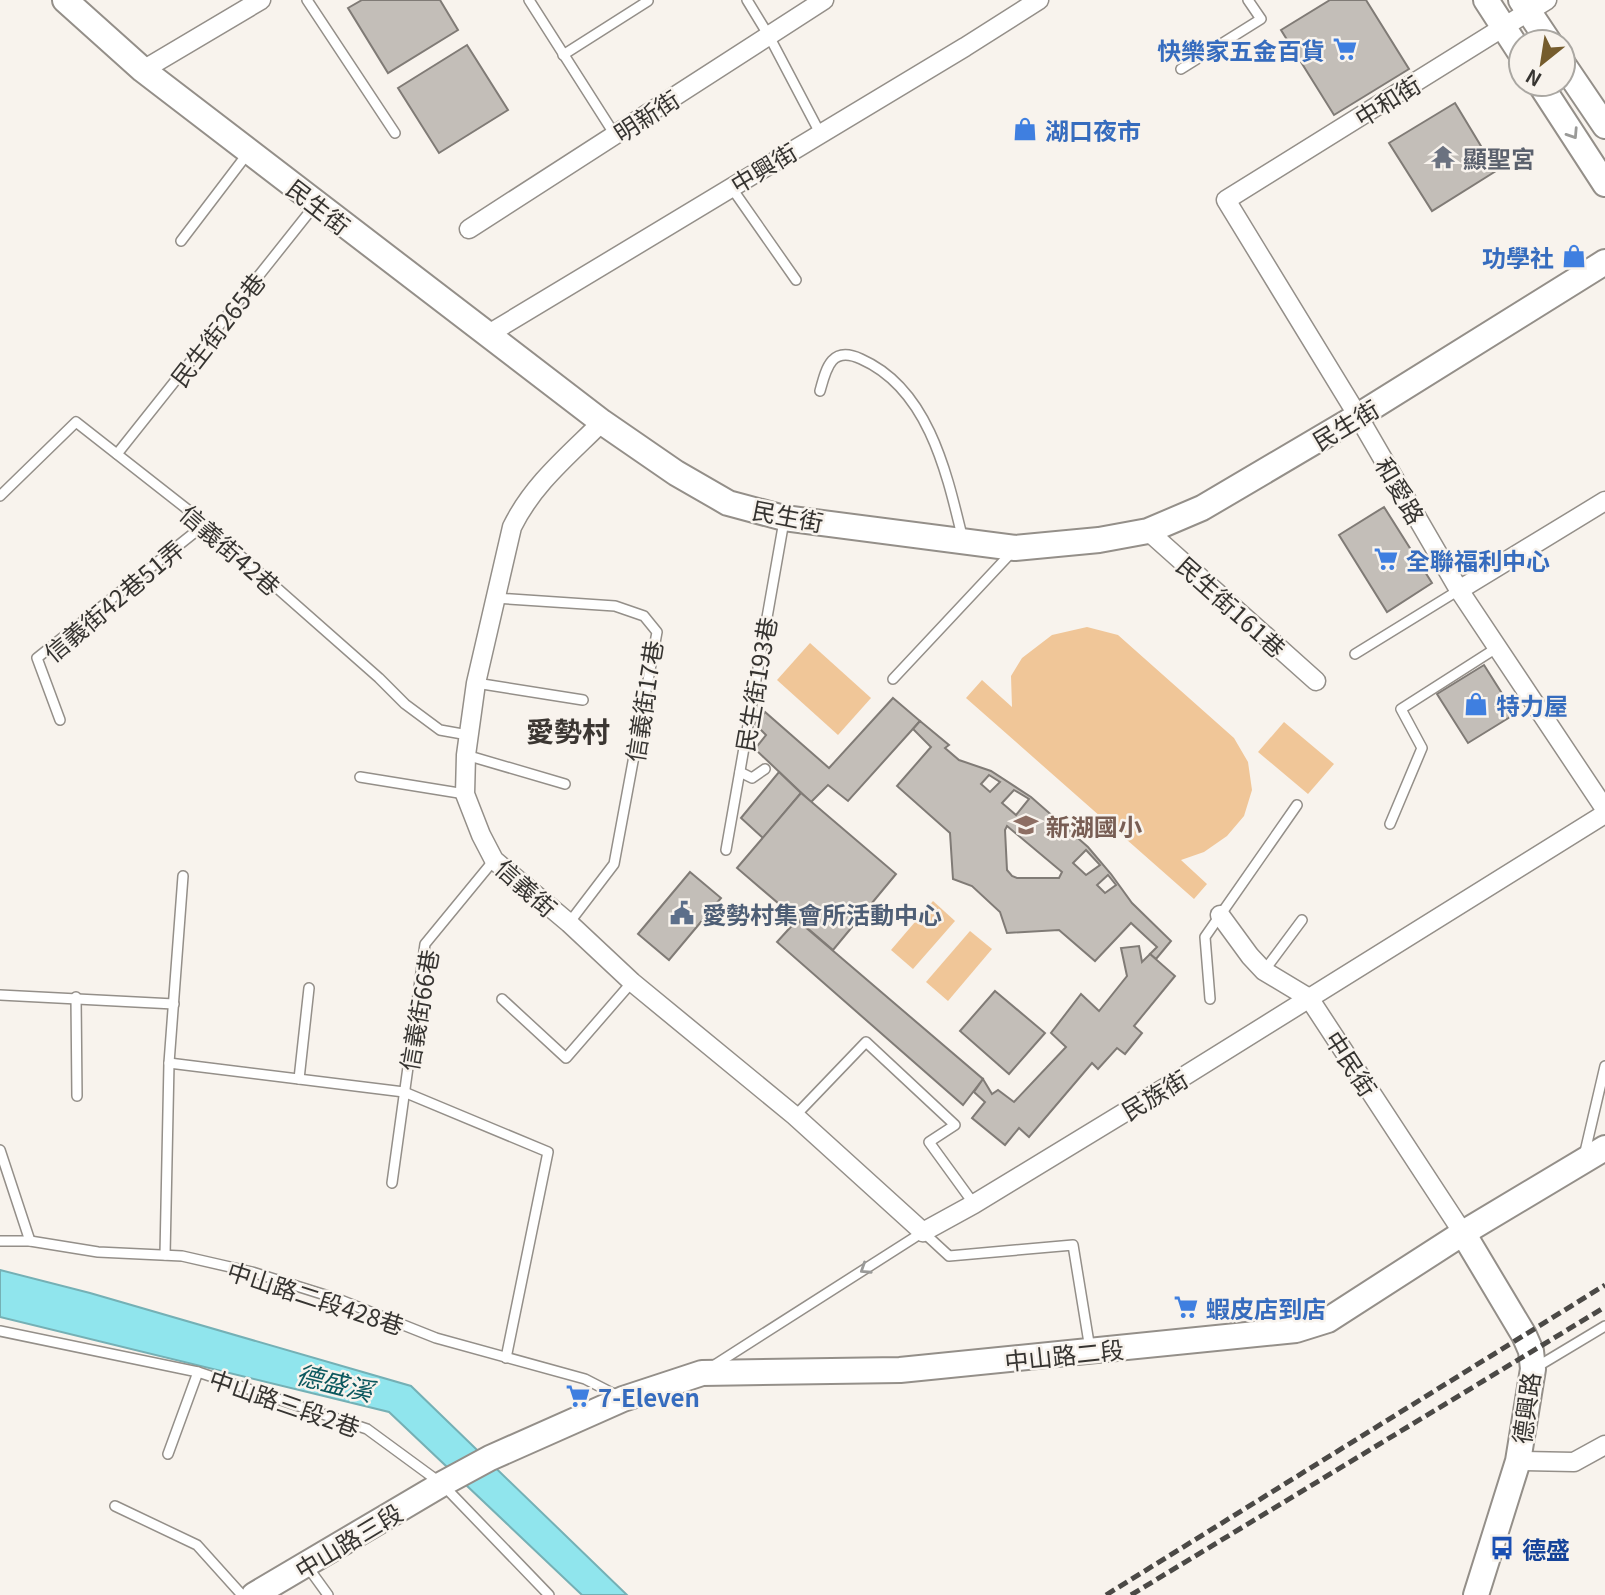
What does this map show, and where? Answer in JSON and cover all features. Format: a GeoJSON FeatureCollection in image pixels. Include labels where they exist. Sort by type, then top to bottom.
{"type":"FeatureCollection","features":[{"type":"Feature","properties":{"kind":"street","name":"民生街"},"geometry":{"type":"LineString","coordinates":[[65,0],[143,70],[602,422],[677,473],[728,503],[784,518],[1015,548],[1099,540],[1148,531],[1202,509],[1358,416],[1605,262]]}},
{"type":"Feature","properties":{"kind":"street"},"geometry":{"type":"LineString","coordinates":[[143,70],[261,0]]}},
{"type":"Feature","properties":{"kind":"street","name":"明新街"},"geometry":{"type":"LineString","coordinates":[[469,229],[824,0]]}},
{"type":"Feature","properties":{"kind":"street","name":"中興街"},"geometry":{"type":"LineString","coordinates":[[487,335],[1039,0]]}},
{"type":"Feature","properties":{"kind":"street"},"geometry":{"type":"LineString","coordinates":[[1486,0],[1507,33]]}},
{"type":"Feature","properties":{"kind":"street"},"geometry":{"type":"LineString","coordinates":[[1532,4],[1543,28]]}},
{"type":"Feature","properties":{"kind":"street","name":"中和街"},"geometry":{"type":"LineString","coordinates":[[1226,200],[1503,27],[1532,4]]}},
{"type":"Feature","properties":{"kind":"street"},"geometry":{"type":"LineString","coordinates":[[1577,85],[1605,126]]}},
{"type":"Feature","properties":{"kind":"street"},"geometry":{"type":"LineString","coordinates":[[1549,98],[1605,184]]}},
{"type":"Feature","properties":{"kind":"street","name":"和愛路"},"geometry":{"type":"LineString","coordinates":[[1226,200],[1358,416],[1459,590],[1605,812]]}},
{"type":"Feature","properties":{"kind":"street","name":"信義街"},"geometry":{"type":"LineString","coordinates":[[602,422],[541,483],[524,503],[512,527],[476,683],[468,735],[465,794],[481,835],[494,860],[569,923],[632,982],[795,1116],[923,1232]]}},
{"type":"Feature","properties":{"kind":"street"},"geometry":{"type":"LineString","coordinates":[[1459,590],[1605,501]]}},
{"type":"Feature","properties":{"kind":"street","name":"民生街161巷"},"geometry":{"type":"LineString","coordinates":[[1148,531],[1316,681]]}},
{"type":"Feature","properties":{"kind":"street","name":"民族街"},"geometry":{"type":"LineString","coordinates":[[923,1232],[974,1204],[1309,998],[1605,812]]}},
{"type":"Feature","properties":{"kind":"street","name":"中民街"},"geometry":{"type":"LineString","coordinates":[[1220,915],[1264,971],[1309,998],[1463,1233]]}},
{"type":"Feature","properties":{"kind":"street","name":"中山路二段"},"geometry":{"type":"LineString","coordinates":[[490,1458],[622,1399],[702,1373],[900,1370],[1296,1330],[1328,1320],[1463,1233],[1605,1148]]}},
{"type":"Feature","properties":{"kind":"street","name":"德興路"},"geometry":{"type":"LineString","coordinates":[[1463,1233],[1524,1335],[1531,1351],[1533,1369],[1518,1461],[1476,1595]]}},
{"type":"Feature","properties":{"kind":"street"},"geometry":{"type":"LineString","coordinates":[[1518,1461],[1574,1462],[1605,1445]]}},
{"type":"Feature","properties":{"kind":"street","name":"中山路三段"},"geometry":{"type":"LineString","coordinates":[[254,1595],[490,1458]]}},
{"type":"Feature","properties":{"kind":"lane"},"geometry":{"type":"LineString","coordinates":[[307,0],[395,133]]}},
{"type":"Feature","properties":{"kind":"lane"},"geometry":{"type":"LineString","coordinates":[[529,0],[615,135]]}},
{"type":"Feature","properties":{"kind":"lane"},"geometry":{"type":"LineString","coordinates":[[747,0],[820,133]]}},
{"type":"Feature","properties":{"kind":"lane"},"geometry":{"type":"LineString","coordinates":[[1181,69],[1261,19],[1248,0]]}},
{"type":"Feature","properties":{"kind":"lane"},"geometry":{"type":"LineString","coordinates":[[563,55],[648,1]]}},
{"type":"Feature","properties":{"kind":"lane"},"geometry":{"type":"LineString","coordinates":[[181,241],[249,152]]}},
{"type":"Feature","properties":{"kind":"lane"},"geometry":{"type":"LineString","coordinates":[[731,187],[796,280]]}},
{"type":"Feature","properties":{"kind":"lane","name":"民生街265巷"},"geometry":{"type":"LineString","coordinates":[[117,454],[316,204]]}},
{"type":"Feature","properties":{"kind":"lane"},"geometry":{"type":"LineString","coordinates":[[820,391],[827,365],[840,356],[852,355],[866,361],[895,383],[919,414],[934,442],[948,478],[964,541]]}},
{"type":"Feature","properties":{"kind":"lane","name":"信義街42巷"},"geometry":{"type":"LineString","coordinates":[[0,496],[76,422],[192,513],[379,677],[405,704],[440,730],[468,735]]}},
{"type":"Feature","properties":{"kind":"lane","name":"民生街193巷"},"geometry":{"type":"LineString","coordinates":[[726,850],[784,518]]}},
{"type":"Feature","properties":{"kind":"lane","name":"信義街42巷51弄"},"geometry":{"type":"LineString","coordinates":[[60,720],[37,657],[204,525]]}},
{"type":"Feature","properties":{"kind":"lane"},"geometry":{"type":"LineString","coordinates":[[893,679],[1015,548]]}},
{"type":"Feature","properties":{"kind":"lane"},"geometry":{"type":"LineString","coordinates":[[1354,654],[1459,590]]}},
{"type":"Feature","properties":{"kind":"lane","name":"信義街17巷"},"geometry":{"type":"LineString","coordinates":[[495,598],[615,606],[644,616],[657,632],[614,864],[569,923]]}},
{"type":"Feature","properties":{"kind":"lane"},"geometry":{"type":"LineString","coordinates":[[1390,824],[1422,748],[1401,709],[1497,647]]}},
{"type":"Feature","properties":{"kind":"lane"},"geometry":{"type":"LineString","coordinates":[[476,683],[583,700]]}},
{"type":"Feature","properties":{"kind":"lane"},"geometry":{"type":"LineString","coordinates":[[466,755],[565,784]]}},
{"type":"Feature","properties":{"kind":"lane"},"geometry":{"type":"LineString","coordinates":[[740,772],[752,778],[765,769]]}},
{"type":"Feature","properties":{"kind":"lane"},"geometry":{"type":"LineString","coordinates":[[360,777],[465,794]]}},
{"type":"Feature","properties":{"kind":"lane"},"geometry":{"type":"LineString","coordinates":[[1210,999],[1205,937],[1297,804]]}},
{"type":"Feature","properties":{"kind":"lane","name":"信義街66巷"},"geometry":{"type":"LineString","coordinates":[[392,1183],[425,944],[494,860]]}},
{"type":"Feature","properties":{"kind":"lane"},"geometry":{"type":"LineString","coordinates":[[165,1255],[169,1063],[183,876]]}},
{"type":"Feature","properties":{"kind":"lane"},"geometry":{"type":"LineString","coordinates":[[1264,971],[1302,920]]}},
{"type":"Feature","properties":{"kind":"lane"},"geometry":{"type":"LineString","coordinates":[[502,999],[566,1058],[632,982]]}},
{"type":"Feature","properties":{"kind":"lane"},"geometry":{"type":"LineString","coordinates":[[299,1079],[309,988]]}},
{"type":"Feature","properties":{"kind":"lane"},"geometry":{"type":"LineString","coordinates":[[0,995],[174,1004]]}},
{"type":"Feature","properties":{"kind":"lane"},"geometry":{"type":"LineString","coordinates":[[76,997],[77,1096]]}},
{"type":"Feature","properties":{"kind":"lane"},"geometry":{"type":"LineString","coordinates":[[795,1116],[866,1042],[956,1125],[929,1142],[974,1204]]}},
{"type":"Feature","properties":{"kind":"lane"},"geometry":{"type":"LineString","coordinates":[[169,1063],[404,1092],[548,1152],[506,1358]]}},
{"type":"Feature","properties":{"kind":"lane"},"geometry":{"type":"LineString","coordinates":[[1582,1163],[1605,1066]]}},
{"type":"Feature","properties":{"kind":"lane"},"geometry":{"type":"LineString","coordinates":[[0,1150],[30,1241]]}},
{"type":"Feature","properties":{"kind":"lane"},"geometry":{"type":"LineString","coordinates":[[923,1232],[948,1256],[1073,1245],[1090,1351]]}},
{"type":"Feature","properties":{"kind":"lane","name":"民族街"},"geometry":{"type":"LineString","coordinates":[[702,1373],[923,1232]]}},
{"type":"Feature","properties":{"kind":"lane","name":"中山路二段428巷"},"geometry":{"type":"LineString","coordinates":[[0,1241],[30,1241],[97,1252],[182,1255],[252,1272],[338,1299],[436,1338],[584,1379],[622,1399]]}},
{"type":"Feature","properties":{"kind":"lane"},"geometry":{"type":"LineString","coordinates":[[1533,1369],[1605,1326]]}},
{"type":"Feature","properties":{"kind":"lane"},"geometry":{"type":"LineString","coordinates":[[0,1331],[198,1372]]}},
{"type":"Feature","properties":{"kind":"lane","name":"中山路三段2巷"},"geometry":{"type":"LineString","coordinates":[[168,1454],[198,1372],[367,1429],[442,1484],[549,1595]]}},
{"type":"Feature","properties":{"kind":"lane"},"geometry":{"type":"LineString","coordinates":[[115,1506],[197,1545],[242,1595]]}},
{"type":"Feature","properties":{"kind":"lane"},"geometry":{"type":"LineString","coordinates":[[306,1565],[328,1595]]}},
{"type":"Feature","properties":{"kind":"shaded area"},"geometry":{"type":"Polygon","coordinates":[[[1087,627],[1118,635],[1234,738],[1248,762],[1252,790],[1244,816],[1227,836],[1204,852],[1181,860],[1207,884],[1194,899],[966,698],[982,680],[1012,707],[1011,676],[1022,658],[1052,635],[1087,627]]]}},
{"type":"Feature","properties":{"kind":"shaded area"},"geometry":{"type":"Polygon","coordinates":[[[810,643],[871,698],[838,735],[777,680],[810,643]]]}},
{"type":"Feature","properties":{"kind":"shaded area"},"geometry":{"type":"Polygon","coordinates":[[[1284,722],[1334,764],[1308,794],[1258,752],[1284,722]]]}},
{"type":"Feature","properties":{"kind":"shaded area"},"geometry":{"type":"Polygon","coordinates":[[[933,901],[955,921],[913,969],[891,950],[933,901]]]}},
{"type":"Feature","properties":{"kind":"shaded area"},"geometry":{"type":"Polygon","coordinates":[[[970,931],[992,949],[948,1001],[926,982],[970,931]]]}},
{"type":"Feature","properties":{"kind":"water","name":"德盛溪"},"geometry":{"type":"Polygon","coordinates":[[[0,1270],[90,1293],[411,1386],[627,1595],[582,1595],[389,1412],[0,1317],[0,1270]]]}},
{"type":"Feature","properties":{"kind":"building"},"geometry":{"type":"Polygon","coordinates":[[[362,0],[440,0],[458,30],[388,73],[348,8],[362,0]]]}},
{"type":"Feature","properties":{"kind":"building","name":"快樂家五金百貨"},"geometry":{"type":"Polygon","coordinates":[[[1330,0],[1366,0],[1409,69],[1334,115],[1281,30],[1330,0]]]}},
{"type":"Feature","properties":{"kind":"building"},"geometry":{"type":"Polygon","coordinates":[[[467,45],[508,110],[439,153],[398,88],[467,45]]]}},
{"type":"Feature","properties":{"kind":"building","name":"顯聖宮"},"geometry":{"type":"Polygon","coordinates":[[[1455,103],[1496,171],[1432,211],[1389,143],[1455,103]]]}},
{"type":"Feature","properties":{"kind":"building","name":"全聯福利中心"},"geometry":{"type":"Polygon","coordinates":[[[1384,507],[1432,583],[1387,612],[1339,535],[1384,507]]]}},
{"type":"Feature","properties":{"kind":"building","name":"特力屋"},"geometry":{"type":"Polygon","coordinates":[[[1484,665],[1515,714],[1468,743],[1437,694],[1484,665]]]}},
{"type":"Feature","properties":{"kind":"building"},"geometry":{"type":"Polygon","coordinates":[[[893,698],[920,721],[848,801],[828,785],[811,802],[755,749],[766,735],[755,724],[765,712],[829,768],[893,698]]]}},
{"type":"Feature","properties":{"kind":"building"},"geometry":{"type":"Polygon","coordinates":[[[920,721],[949,745],[945,748],[959,760],[991,771],[1031,797],[1088,847],[1132,903],[1171,941],[1156,959],[1150,954],[1157,947],[1131,923],[1095,961],[1059,930],[1007,933],[1000,912],[972,886],[953,879],[950,833],[897,786],[931,747],[913,729],[920,721]],[[989,775],[981,784],[990,792],[1000,782],[989,775]],[[1014,790],[1002,803],[1016,815],[1029,799],[1014,790]],[[1007,826],[1007,870],[1012,876],[1059,878],[1062,872],[1007,826]],[[1086,850],[1073,863],[1086,875],[1100,865],[1086,850]],[[1108,875],[1097,885],[1105,893],[1116,885],[1108,875]]]}},
{"type":"Feature","properties":{"kind":"building"},"geometry":{"type":"Polygon","coordinates":[[[779,772],[801,793],[763,838],[741,818],[779,772]]]}},
{"type":"Feature","properties":{"kind":"building"},"geometry":{"type":"Polygon","coordinates":[[[801,793],[896,874],[833,950],[737,868],[801,793]]]}},
{"type":"Feature","properties":{"kind":"building","name":"愛勢村集會所活動中心"},"geometry":{"type":"Polygon","coordinates":[[[690,872],[721,898],[669,960],[638,934],[690,872]]]}},
{"type":"Feature","properties":{"kind":"building"},"geometry":{"type":"Polygon","coordinates":[[[797,920],[983,1079],[963,1105],[777,942],[797,920]]]}},
{"type":"Feature","properties":{"kind":"building"},"geometry":{"type":"Polygon","coordinates":[[[1139,946],[1142,962],[1150,954],[1175,976],[1134,1026],[1142,1033],[1125,1054],[1117,1048],[1098,1069],[1092,1063],[1029,1137],[1019,1128],[1005,1145],[972,1118],[985,1102],[974,1092],[983,1079],[992,1094],[998,1090],[1014,1102],[1066,1047],[1051,1033],[1081,994],[1099,1011],[1127,976],[1121,948],[1139,946]]]}},
{"type":"Feature","properties":{"kind":"building"},"geometry":{"type":"Polygon","coordinates":[[[995,991],[1045,1033],[1009,1074],[960,1031],[995,991]]]}},
{"type":"Feature","properties":{"kind":"railway"},"geometry":{"type":"LineString","coordinates":[[1106,1595],[1605,1285]]}},
{"type":"Feature","properties":{"kind":"railway"},"geometry":{"type":"LineString","coordinates":[[1131,1595],[1605,1307]]}},
{"type":"Feature","properties":{"kind":"place","name":"快樂家五金百貨"},"geometry":{"type":"Point","coordinates":[1345,49]}},
{"type":"Feature","properties":{"kind":"place","name":"湖口夜市"},"geometry":{"type":"Point","coordinates":[1025,129]}},
{"type":"Feature","properties":{"kind":"place","name":"顯聖宮"},"geometry":{"type":"Point","coordinates":[1443,157]}},
{"type":"Feature","properties":{"kind":"place","name":"功學社"},"geometry":{"type":"Point","coordinates":[1574,256]}},
{"type":"Feature","properties":{"kind":"place","name":"全聯福利中心"},"geometry":{"type":"Point","coordinates":[1386,559]}},
{"type":"Feature","properties":{"kind":"place","name":"特力屋"},"geometry":{"type":"Point","coordinates":[1476,704]}},
{"type":"Feature","properties":{"kind":"place","name":"新湖國小"},"geometry":{"type":"Point","coordinates":[1026,825]}},
{"type":"Feature","properties":{"kind":"place","name":"愛勢村集會所活動中心"},"geometry":{"type":"Point","coordinates":[682,913]}},
{"type":"Feature","properties":{"kind":"place","name":"蝦皮店到店"},"geometry":{"type":"Point","coordinates":[1186,1307]}},
{"type":"Feature","properties":{"kind":"place","name":"7-Eleven"},"geometry":{"type":"Point","coordinates":[578,1396]}},
{"type":"Feature","properties":{"kind":"place","name":"德盛"},"geometry":{"type":"Point","coordinates":[1502,1548]}},
{"type":"Feature","properties":{"kind":"district","name":"愛勢村"},"geometry":{"type":"Point","coordinates":[568,730]}}]}
